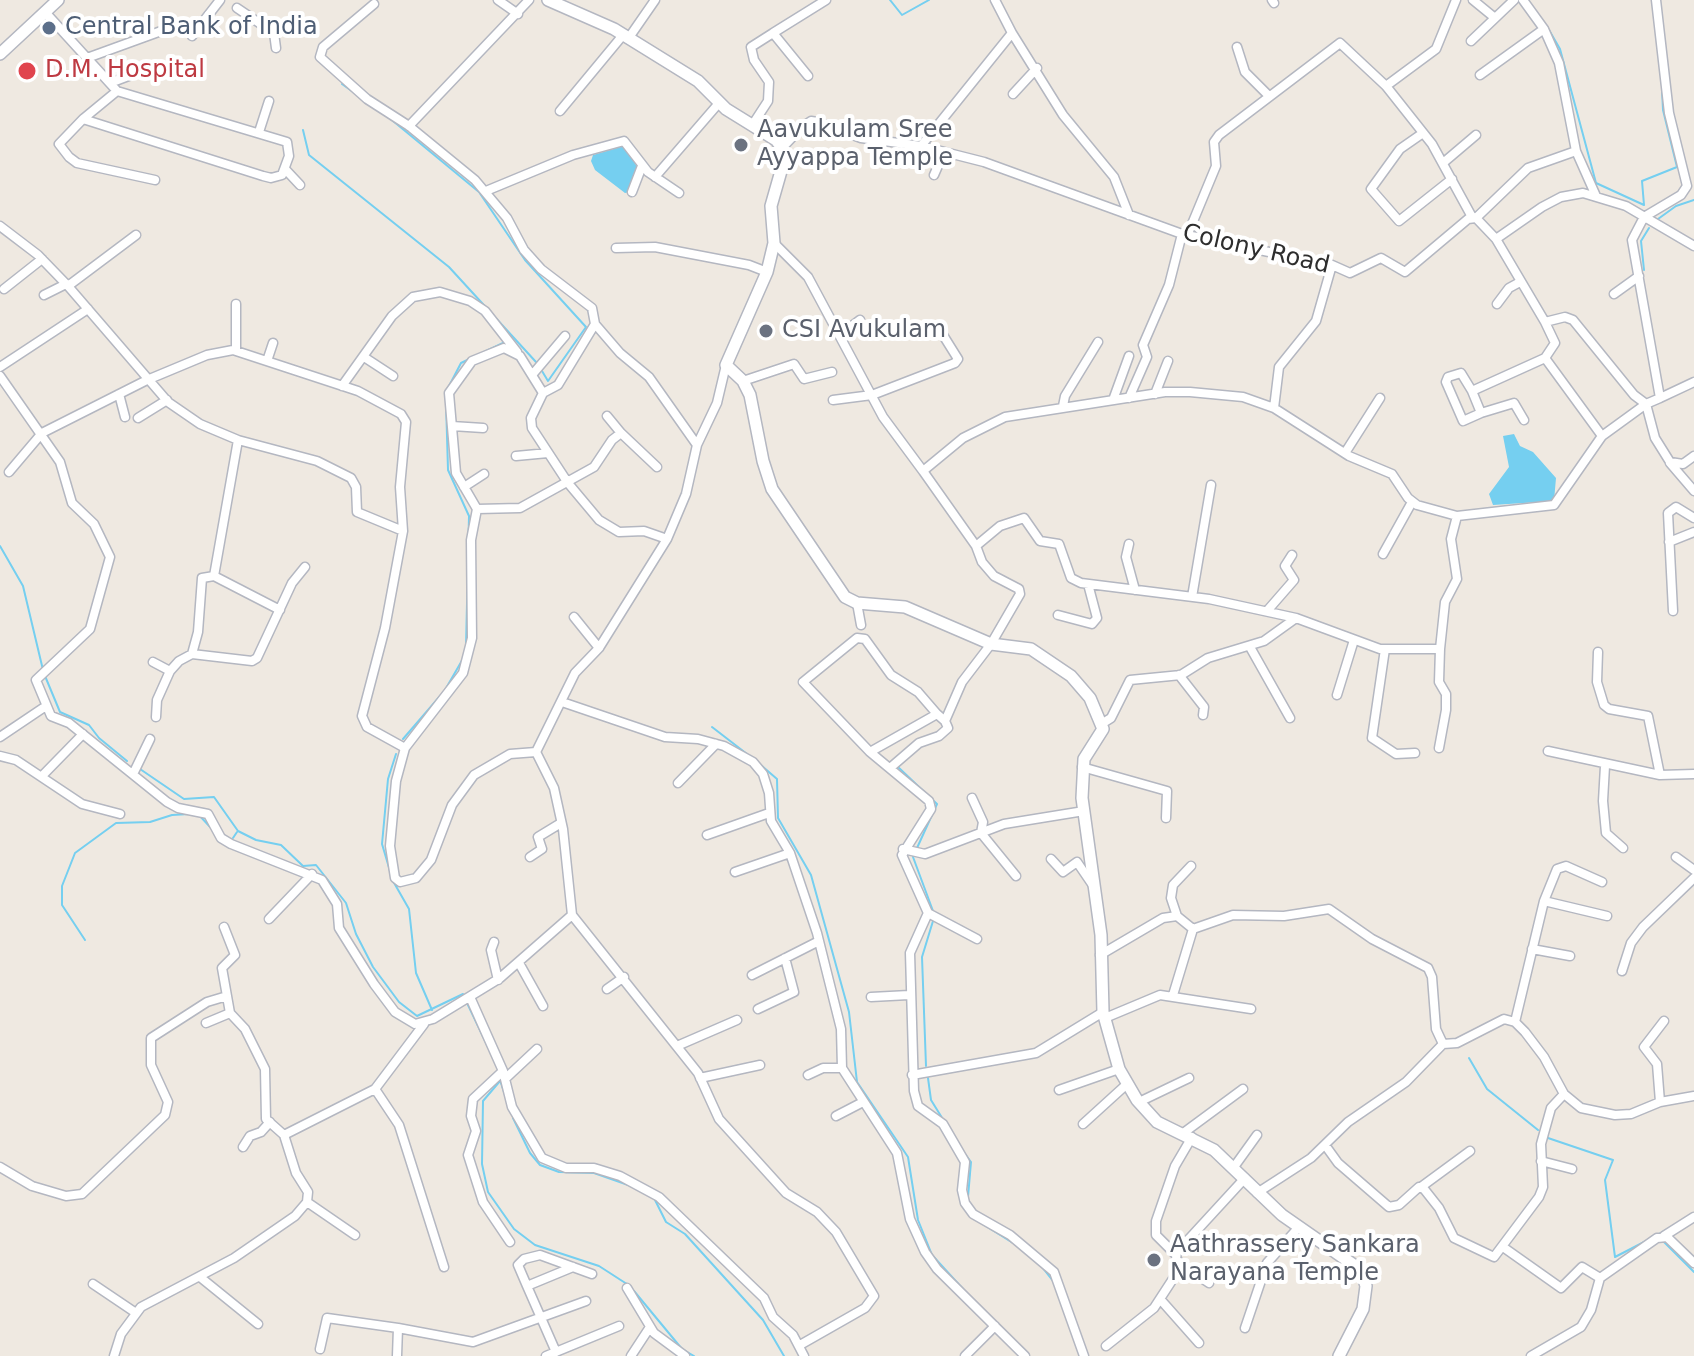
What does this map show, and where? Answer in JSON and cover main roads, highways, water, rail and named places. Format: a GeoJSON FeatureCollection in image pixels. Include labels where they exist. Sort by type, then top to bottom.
{"type":"FeatureCollection","features":[{"type":"Feature","properties":{"kind":"main road"},"geometry":{"type":"LineString","coordinates":[[0,54],[58,0]]}},
{"type":"Feature","properties":{"kind":"main road"},"geometry":{"type":"LineString","coordinates":[[548,0],[626,37],[698,81],[719,103],[776,140],[782,148],[783,164],[771,206],[774,243],[767,272],[726,365],[743,381],[750,395],[772,489],[845,597],[857,603],[905,607],[991,644],[1031,649],[1071,676],[1090,698],[1103,723],[1101,734],[1082,767],[1084,811],[1101,935],[1104,1015],[1119,1069],[1139,1102],[1163,1127],[1187,1135],[1234,1167],[1257,1193],[1361,1270],[1366,1279],[1359,1319],[1339,1356]]}},
{"type":"Feature","properties":{"kind":"water"},"geometry":{"type":"Polygon","coordinates":[[[624,146],[641,173],[630,192],[625,193],[595,170],[591,161],[593,155],[624,146]]]}},
{"type":"Feature","properties":{"kind":"water"},"geometry":{"type":"Polygon","coordinates":[[[1514,434],[1520,446],[1533,452],[1556,478],[1554,501],[1493,505],[1489,494],[1509,467],[1503,436],[1514,434]]]}},
{"type":"Feature","properties":{"kind":"waterway"},"geometry":{"type":"LineString","coordinates":[[890,0],[902,15],[929,0]]}},
{"type":"Feature","properties":{"kind":"waterway"},"geometry":{"type":"LineString","coordinates":[[1549,30],[1560,49],[1596,183],[1644,205],[1642,181],[1677,167],[1663,110],[1662,89]]}},
{"type":"Feature","properties":{"kind":"waterway"},"geometry":{"type":"LineString","coordinates":[[342,84],[356,94]]}},
{"type":"Feature","properties":{"kind":"waterway"},"geometry":{"type":"LineString","coordinates":[[387,116],[479,192],[525,260],[586,327],[548,381],[542,371]]}},
{"type":"Feature","properties":{"kind":"waterway"},"geometry":{"type":"LineString","coordinates":[[303,130],[309,155],[449,267],[536,362]]}},
{"type":"Feature","properties":{"kind":"waterway"},"geometry":{"type":"LineString","coordinates":[[1658,219],[1676,206],[1694,200]]}},
{"type":"Feature","properties":{"kind":"waterway"},"geometry":{"type":"LineString","coordinates":[[1644,270],[1641,241],[1649,228]]}},
{"type":"Feature","properties":{"kind":"waterway"},"geometry":{"type":"LineString","coordinates":[[448,388],[461,363],[503,343]]}},
{"type":"Feature","properties":{"kind":"waterway"},"geometry":{"type":"LineString","coordinates":[[446,402],[448,470],[469,516],[466,647]]}},
{"type":"Feature","properties":{"kind":"waterway"},"geometry":{"type":"LineString","coordinates":[[0,546],[23,586],[43,670]]}},
{"type":"Feature","properties":{"kind":"waterway"},"geometry":{"type":"LineString","coordinates":[[445,690],[464,657]]}},
{"type":"Feature","properties":{"kind":"waterway"},"geometry":{"type":"LineString","coordinates":[[45,676],[60,712],[89,725],[99,738],[127,761]]}},
{"type":"Feature","properties":{"kind":"waterway"},"geometry":{"type":"LineString","coordinates":[[403,739],[441,695]]}},
{"type":"Feature","properties":{"kind":"waterway"},"geometry":{"type":"LineString","coordinates":[[712,727],[747,754]]}},
{"type":"Feature","properties":{"kind":"waterway"},"geometry":{"type":"LineString","coordinates":[[390,871],[382,844],[388,779],[396,754]]}},
{"type":"Feature","properties":{"kind":"waterway"},"geometry":{"type":"LineString","coordinates":[[755,760],[777,779],[778,818],[811,875],[849,1012],[857,1082],[908,1157],[918,1220],[932,1255],[963,1289]]}},
{"type":"Feature","properties":{"kind":"waterway"},"geometry":{"type":"LineString","coordinates":[[898,767],[937,804],[917,848]]}},
{"type":"Feature","properties":{"kind":"waterway"},"geometry":{"type":"LineString","coordinates":[[140,769],[184,799],[214,797],[238,831],[256,840],[281,845],[303,866],[316,865],[346,903],[356,934],[373,967],[399,1002],[417,1016],[463,994]]}},
{"type":"Feature","properties":{"kind":"waterway"},"geometry":{"type":"LineString","coordinates":[[85,940],[62,905],[62,886],[75,853],[116,823],[150,822],[172,815],[189,814]]}},
{"type":"Feature","properties":{"kind":"waterway"},"geometry":{"type":"LineString","coordinates":[[199,815],[211,828]]}},
{"type":"Feature","properties":{"kind":"waterway"},"geometry":{"type":"LineString","coordinates":[[233,838],[237,832]]}},
{"type":"Feature","properties":{"kind":"waterway"},"geometry":{"type":"LineString","coordinates":[[913,857],[933,911]]}},
{"type":"Feature","properties":{"kind":"waterway"},"geometry":{"type":"LineString","coordinates":[[393,881],[409,909],[416,973],[432,1010]]}},
{"type":"Feature","properties":{"kind":"waterway"},"geometry":{"type":"LineString","coordinates":[[926,1066],[922,957],[933,921]]}},
{"type":"Feature","properties":{"kind":"waterway"},"geometry":{"type":"LineString","coordinates":[[468,1005],[489,1049]]}},
{"type":"Feature","properties":{"kind":"waterway"},"geometry":{"type":"LineString","coordinates":[[1469,1058],[1487,1089],[1538,1130]]}},
{"type":"Feature","properties":{"kind":"waterway"},"geometry":{"type":"LineString","coordinates":[[928,1078],[931,1100],[944,1121]]}},
{"type":"Feature","properties":{"kind":"waterway"},"geometry":{"type":"LineString","coordinates":[[500,1080],[507,1101]]}},
{"type":"Feature","properties":{"kind":"waterway"},"geometry":{"type":"LineString","coordinates":[[500,1081],[483,1101],[482,1164],[488,1192],[514,1229],[535,1245],[599,1266],[630,1286]]}},
{"type":"Feature","properties":{"kind":"waterway"},"geometry":{"type":"LineString","coordinates":[[513,1118],[530,1153],[540,1165],[559,1172],[594,1173],[631,1186]]}},
{"type":"Feature","properties":{"kind":"waterway"},"geometry":{"type":"LineString","coordinates":[[1548,1138],[1613,1160],[1605,1180],[1615,1257],[1646,1241]]}},
{"type":"Feature","properties":{"kind":"waterway"},"geometry":{"type":"LineString","coordinates":[[962,1150],[971,1162],[968,1197]]}},
{"type":"Feature","properties":{"kind":"waterway"},"geometry":{"type":"LineString","coordinates":[[654,1198],[666,1222],[685,1234],[763,1320],[784,1356]]}},
{"type":"Feature","properties":{"kind":"waterway"},"geometry":{"type":"LineString","coordinates":[[981,1223],[1013,1243]]}},
{"type":"Feature","properties":{"kind":"waterway"},"geometry":{"type":"LineString","coordinates":[[1659,1234],[1674,1225]]}},
{"type":"Feature","properties":{"kind":"waterway"},"geometry":{"type":"LineString","coordinates":[[1664,1242],[1694,1272]]}},
{"type":"Feature","properties":{"kind":"waterway"},"geometry":{"type":"LineString","coordinates":[[1042,1267],[1053,1281]]}},
{"type":"Feature","properties":{"kind":"waterway"},"geometry":{"type":"LineString","coordinates":[[634,1291],[682,1349],[694,1356]]}},
{"type":"Feature","properties":{"kind":"place","name":"Central Bank of India"},"geometry":{"type":"Point","coordinates":[49,28]}},
{"type":"Feature","properties":{"kind":"place","name":"D.M. Hospital"},"geometry":{"type":"Point","coordinates":[27,71]}},
{"type":"Feature","properties":{"kind":"place","name":"Aavukulam Sree Ayyappa Temple"},"geometry":{"type":"Point","coordinates":[741,145]}},
{"type":"Feature","properties":{"kind":"place","name":"CSI Avukulam"},"geometry":{"type":"Point","coordinates":[766,331]}},
{"type":"Feature","properties":{"kind":"place","name":"Aathrassery Sankara Narayana Temple"},"geometry":{"type":"Point","coordinates":[1154,1260]}}]}
